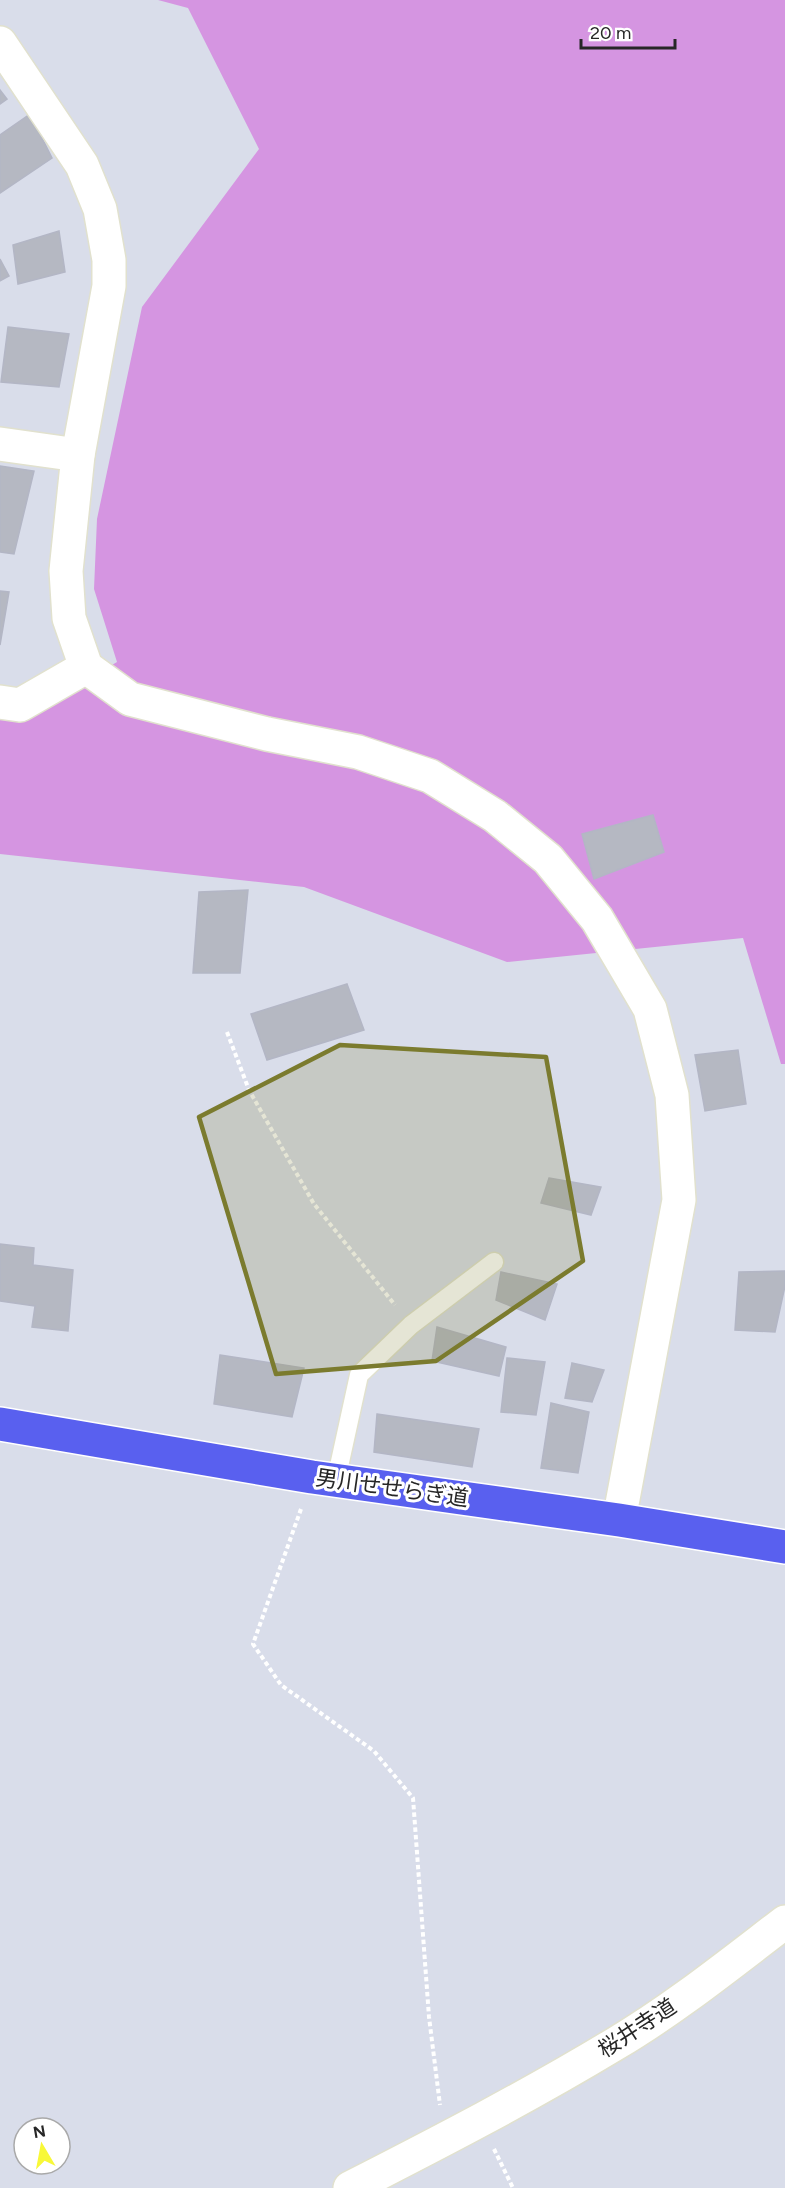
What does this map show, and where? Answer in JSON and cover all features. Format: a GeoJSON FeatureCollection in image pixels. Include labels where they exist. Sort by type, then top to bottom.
{"type":"FeatureCollection","features":[{"type":"Feature","properties":{"kind":"main road","name":"男川せせらぎ道"},"geometry":{"type":"LineString","coordinates":[[0,1424],[324,1478],[619,1520],[785,1547]]}},
{"type":"Feature","properties":{"kind":"street"},"geometry":{"type":"LineString","coordinates":[[0,43],[82,165],[100,209],[110,260],[109,286],[78,455],[66,571],[69,618],[86,667],[130,699],[267,734],[358,752],[430,776],[495,816],[548,859],[597,919],[650,1009],[672,1095],[679,1200],[619,1520]]}},
{"type":"Feature","properties":{"kind":"street"},"geometry":{"type":"LineString","coordinates":[[0,444],[78,455]]}},
{"type":"Feature","properties":{"kind":"street"},"geometry":{"type":"LineString","coordinates":[[0,702],[20,705],[86,667]]}},
{"type":"Feature","properties":{"kind":"street","name":"桜井寺道"},"geometry":{"type":"LineString","coordinates":[[444,2139],[481,2121],[617,2043],[710,1979],[785,1922]]}},
{"type":"Feature","properties":{"kind":"street"},"geometry":{"type":"LineString","coordinates":[[350,2188],[444,2139]]}},
{"type":"Feature","properties":{"kind":"lane"},"geometry":{"type":"LineString","coordinates":[[324,1478],[358,1375],[411,1325],[494,1262]]}},
{"type":"Feature","properties":{"kind":"path"},"geometry":{"type":"LineString","coordinates":[[227,1032],[249,1090],[314,1204],[411,1325]]}},
{"type":"Feature","properties":{"kind":"path"},"geometry":{"type":"LineString","coordinates":[[324,1478],[253,1644],[281,1685],[374,1750],[413,1798],[429,2017],[444,2139]]}},
{"type":"Feature","properties":{"kind":"path"},"geometry":{"type":"LineString","coordinates":[[481,2121],[513,2188]]}},
{"type":"Feature","properties":{"kind":"highlighted area"},"geometry":{"type":"Polygon","coordinates":[[[340,1045],[546,1057],[583,1261],[436,1361],[276,1374],[199,1117],[340,1045]]]}},
{"type":"Feature","properties":{"kind":"shaded area"},"geometry":{"type":"Polygon","coordinates":[[[158,0],[785,0],[785,1064],[781,1064],[743,938],[507,962],[304,887],[0,854],[0,712],[28,715],[117,662],[94,589],[97,519],[142,307],[259,149],[188,8],[158,0]]]}},
{"type":"Feature","properties":{"kind":"building"},"geometry":{"type":"Polygon","coordinates":[[[0,90],[7,99],[0,104],[0,90]]]}},
{"type":"Feature","properties":{"kind":"building"},"geometry":{"type":"Polygon","coordinates":[[[30,114],[52,158],[0,193],[0,135],[30,114]]]}},
{"type":"Feature","properties":{"kind":"building"},"geometry":{"type":"Polygon","coordinates":[[[59,231],[65,272],[18,284],[13,245],[59,231]]]}},
{"type":"Feature","properties":{"kind":"building"},"geometry":{"type":"Polygon","coordinates":[[[0,259],[9,276],[0,281],[0,259]]]}},
{"type":"Feature","properties":{"kind":"building"},"geometry":{"type":"Polygon","coordinates":[[[8,327],[69,334],[59,387],[1,382],[8,327]]]}},
{"type":"Feature","properties":{"kind":"building"},"geometry":{"type":"Polygon","coordinates":[[[0,466],[34,471],[14,554],[0,552],[0,466]]]}},
{"type":"Feature","properties":{"kind":"building"},"geometry":{"type":"Polygon","coordinates":[[[0,591],[9,592],[0,645],[0,591]]]}},
{"type":"Feature","properties":{"kind":"building"},"geometry":{"type":"Polygon","coordinates":[[[653,815],[664,852],[594,879],[582,834],[653,815]]]}},
{"type":"Feature","properties":{"kind":"building"},"geometry":{"type":"Polygon","coordinates":[[[248,890],[240,973],[193,973],[199,892],[248,890]]]}},
{"type":"Feature","properties":{"kind":"building"},"geometry":{"type":"Polygon","coordinates":[[[347,984],[364,1030],[267,1060],[251,1014],[347,984]]]}},
{"type":"Feature","properties":{"kind":"building"},"geometry":{"type":"Polygon","coordinates":[[[738,1050],[746,1104],[705,1111],[695,1055],[738,1050]]]}},
{"type":"Feature","properties":{"kind":"building"},"geometry":{"type":"Polygon","coordinates":[[[549,1178],[601,1187],[591,1215],[541,1203],[549,1178]]]}},
{"type":"Feature","properties":{"kind":"building"},"geometry":{"type":"Polygon","coordinates":[[[0,1244],[34,1248],[33,1265],[73,1270],[68,1331],[32,1327],[35,1306],[0,1301],[0,1244]]]}},
{"type":"Feature","properties":{"kind":"building"},"geometry":{"type":"Polygon","coordinates":[[[785,1271],[785,1286],[775,1332],[735,1330],[739,1272],[785,1271]]]}},
{"type":"Feature","properties":{"kind":"building"},"geometry":{"type":"Polygon","coordinates":[[[501,1272],[557,1284],[545,1320],[496,1300],[501,1272]]]}},
{"type":"Feature","properties":{"kind":"building"},"geometry":{"type":"Polygon","coordinates":[[[437,1327],[506,1347],[499,1376],[432,1361],[437,1327]]]}},
{"type":"Feature","properties":{"kind":"building"},"geometry":{"type":"Polygon","coordinates":[[[220,1355],[304,1368],[292,1417],[214,1404],[220,1355]]]}},
{"type":"Feature","properties":{"kind":"building"},"geometry":{"type":"Polygon","coordinates":[[[507,1358],[545,1362],[536,1415],[501,1412],[507,1358]]]}},
{"type":"Feature","properties":{"kind":"building"},"geometry":{"type":"Polygon","coordinates":[[[572,1363],[604,1370],[592,1402],[565,1398],[572,1363]]]}},
{"type":"Feature","properties":{"kind":"building"},"geometry":{"type":"Polygon","coordinates":[[[551,1403],[589,1412],[578,1473],[541,1468],[551,1403]]]}},
{"type":"Feature","properties":{"kind":"building"},"geometry":{"type":"Polygon","coordinates":[[[377,1414],[479,1429],[472,1467],[374,1452],[377,1414]]]}}]}
